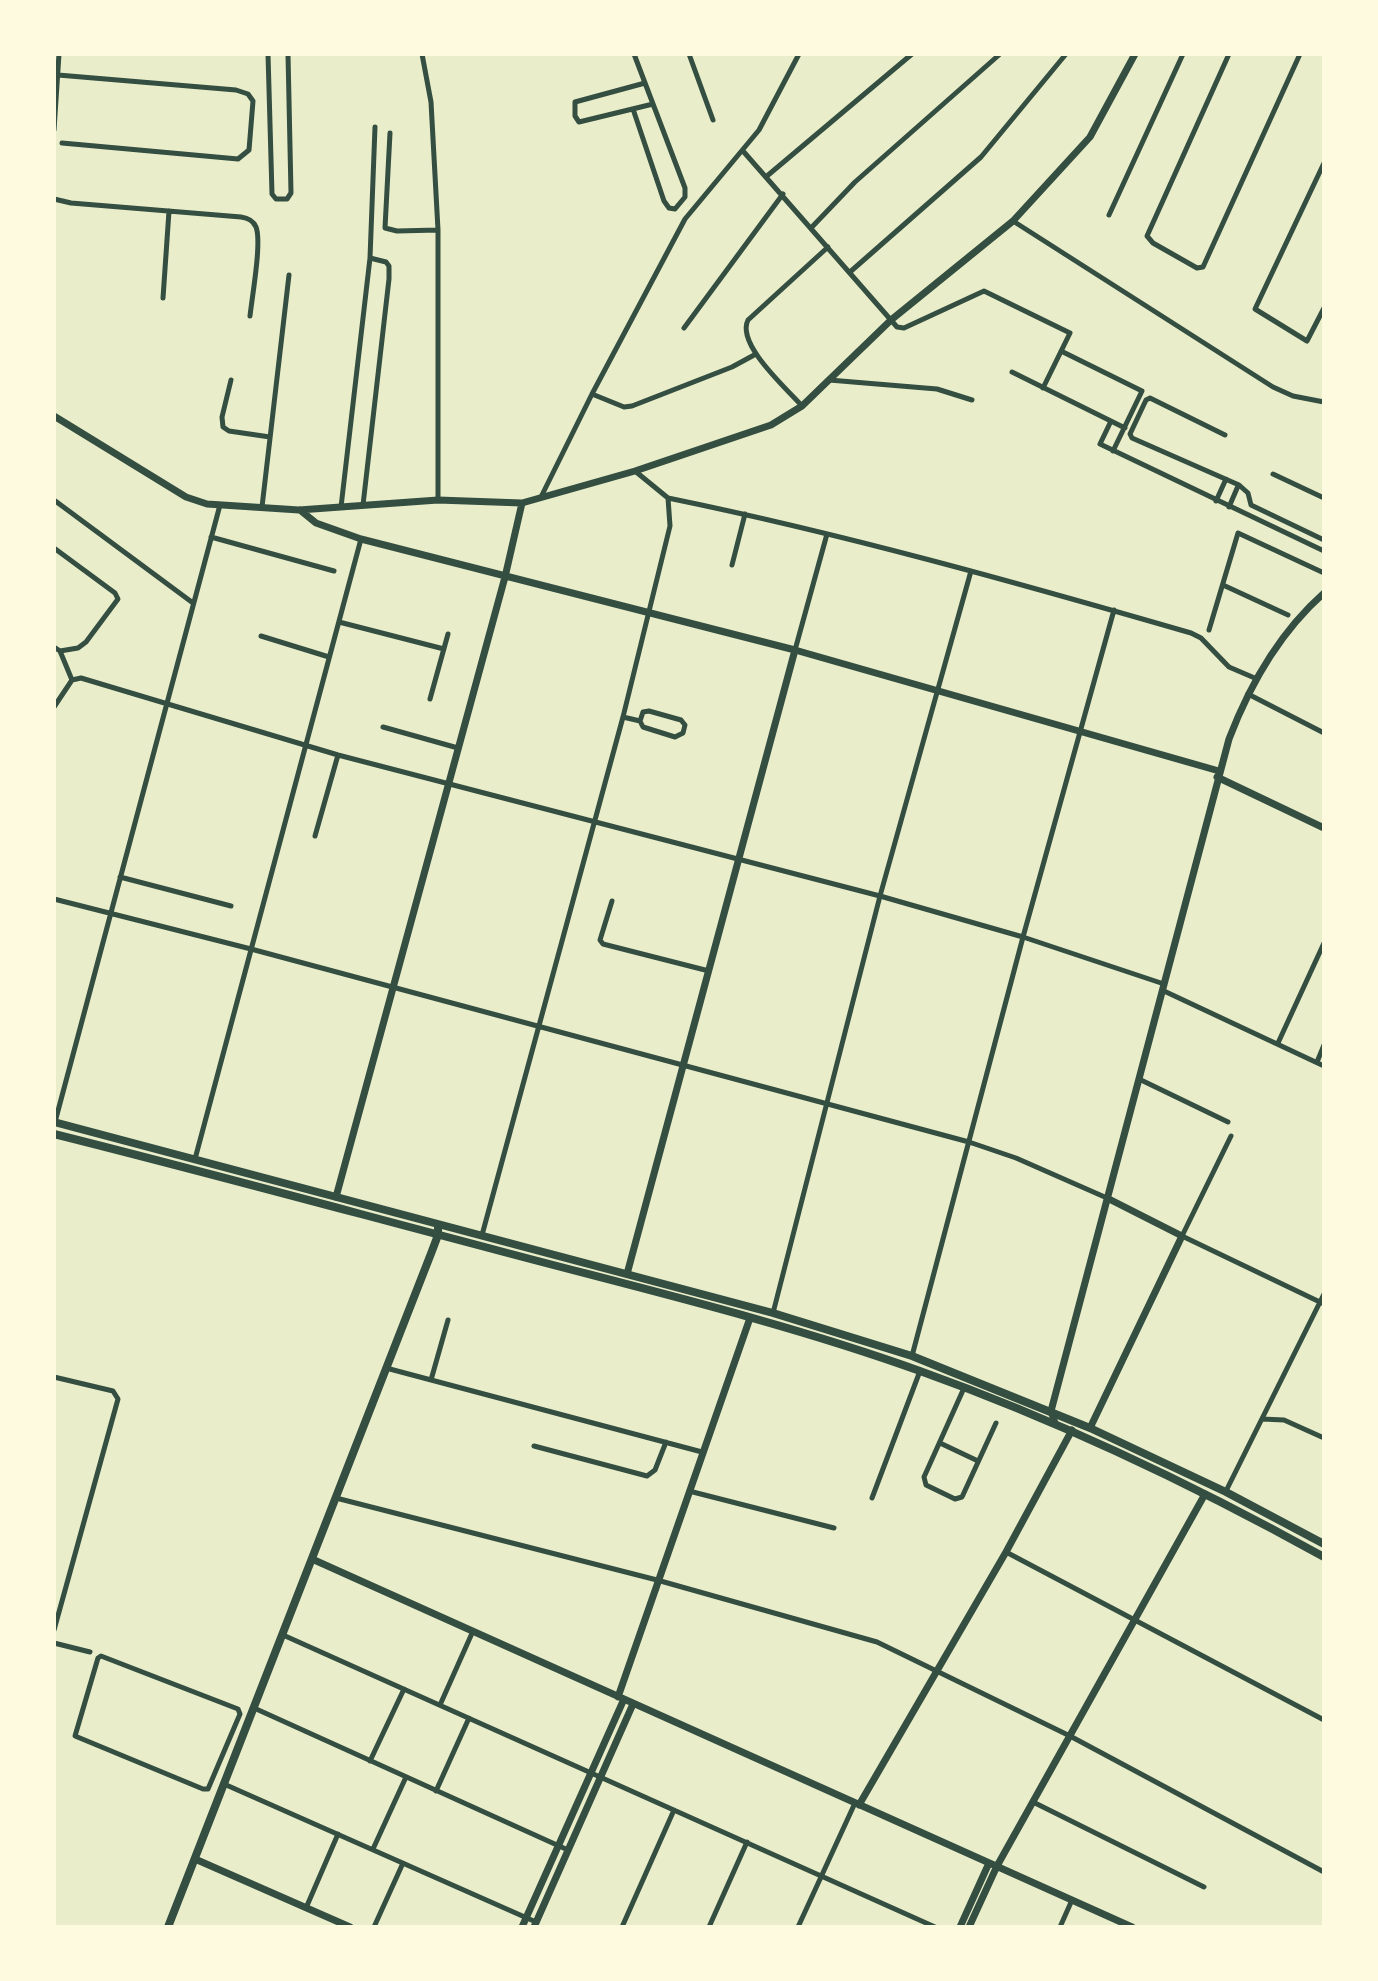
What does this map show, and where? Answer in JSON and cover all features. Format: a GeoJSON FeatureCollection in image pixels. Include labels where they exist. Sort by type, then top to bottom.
{"type":"FeatureCollection","features":[{"type":"Feature","properties":{"kind":"main road"},"geometry":{"type":"LineString","coordinates":[[54,1122],[773,1313],[912,1356],[1090,1428],[1226,1492],[1324,1544]]}},
{"type":"Feature","properties":{"kind":"main road"},"geometry":{"type":"LineString","coordinates":[[54,1134],[750,1318],[920,1371],[1072,1430],[1205,1494],[1324,1557]]}},
{"type":"Feature","properties":{"kind":"main road"},"geometry":{"type":"LineString","coordinates":[[168,1927],[191,1858],[235,1757],[438,1235],[436,1224]]}},
{"type":"Feature","properties":{"kind":"street"},"geometry":{"type":"LineString","coordinates":[[54,130],[59,54]]}},
{"type":"Feature","properties":{"kind":"street"},"geometry":{"type":"LineString","coordinates":[[268,54],[272,194],[279,199],[287,199],[291,193],[288,54]]}},
{"type":"Feature","properties":{"kind":"street"},"geometry":{"type":"LineString","coordinates":[[422,54],[431,102],[438,230],[438,500]]}},
{"type":"Feature","properties":{"kind":"street"},"geometry":{"type":"LineString","coordinates":[[633,109],[664,201],[669,208],[675,209],[685,197],[685,188],[634,54]]}},
{"type":"Feature","properties":{"kind":"street"},"geometry":{"type":"LineString","coordinates":[[689,54],[713,120]]}},
{"type":"Feature","properties":{"kind":"street"},"geometry":{"type":"LineString","coordinates":[[541,499],[592,394],[685,219],[743,151],[771,109],[799,54]]}},
{"type":"Feature","properties":{"kind":"street"},"geometry":{"type":"LineString","coordinates":[[767,176],[912,54]]}},
{"type":"Feature","properties":{"kind":"street"},"geometry":{"type":"LineString","coordinates":[[811,228],[855,182],[1000,54]]}},
{"type":"Feature","properties":{"kind":"street"},"geometry":{"type":"LineString","coordinates":[[850,272],[981,157],[1066,54]]}},
{"type":"Feature","properties":{"kind":"street"},"geometry":{"type":"LineString","coordinates":[[54,416],[186,497],[201,503],[220,505],[299,510],[438,500],[522,503],[635,471],[771,425],[802,406],[891,320],[1013,221],[1090,137],[1135,54]]}},
{"type":"Feature","properties":{"kind":"street"},"geometry":{"type":"LineString","coordinates":[[1109,215],[1183,54]]}},
{"type":"Feature","properties":{"kind":"street"},"geometry":{"type":"LineString","coordinates":[[1229,54],[1147,236],[1153,243],[1197,268],[1203,267],[1300,54]]}},
{"type":"Feature","properties":{"kind":"street"},"geometry":{"type":"LineString","coordinates":[[58,75],[236,90],[248,94],[253,101],[249,150],[238,159],[62,143]]}},
{"type":"Feature","properties":{"kind":"street"},"geometry":{"type":"LineString","coordinates":[[645,83],[575,102],[574,110],[579,122],[653,104]]}},
{"type":"Feature","properties":{"kind":"street"},"geometry":{"type":"LineString","coordinates":[[341,507],[370,258],[375,127]]}},
{"type":"Feature","properties":{"kind":"street"},"geometry":{"type":"LineString","coordinates":[[390,133],[385,228],[397,231],[438,230]]}},
{"type":"Feature","properties":{"kind":"street"},"geometry":{"type":"LineString","coordinates":[[743,151],[897,327],[904,328],[984,291],[1070,333],[1043,388]]}},
{"type":"Feature","properties":{"kind":"street"},"geometry":{"type":"LineString","coordinates":[[1324,163],[1255,309],[1307,341],[1324,308]]}},
{"type":"Feature","properties":{"kind":"street"},"geometry":{"type":"LineString","coordinates":[[684,328],[783,194]]}},
{"type":"Feature","properties":{"kind":"street"},"geometry":{"type":"LineString","coordinates":[[54,199],[241,217],[252,221],[258,242],[250,316]]}},
{"type":"Feature","properties":{"kind":"street"},"geometry":{"type":"LineString","coordinates":[[163,298],[169,211]]}},
{"type":"Feature","properties":{"kind":"street"},"geometry":{"type":"LineString","coordinates":[[1013,221],[1273,387],[1293,396],[1324,402]]}},
{"type":"Feature","properties":{"kind":"street"},"geometry":{"type":"LineString","coordinates":[[802,406],[756,354],[745,334],[748,320],[828,247]]}},
{"type":"Feature","properties":{"kind":"street"},"geometry":{"type":"LineString","coordinates":[[363,505],[389,279],[386,262],[370,258]]}},
{"type":"Feature","properties":{"kind":"street"},"geometry":{"type":"LineString","coordinates":[[262,507],[289,275]]}},
{"type":"Feature","properties":{"kind":"street"},"geometry":{"type":"LineString","coordinates":[[1061,351],[1142,391],[1116,452]]}},
{"type":"Feature","properties":{"kind":"street"},"geometry":{"type":"LineString","coordinates":[[592,394],[624,407],[632,406],[732,367],[756,354]]}},
{"type":"Feature","properties":{"kind":"street"},"geometry":{"type":"LineString","coordinates":[[1012,372],[1125,428]]}},
{"type":"Feature","properties":{"kind":"street"},"geometry":{"type":"LineString","coordinates":[[231,380],[222,417],[223,427],[229,431],[270,437]]}},
{"type":"Feature","properties":{"kind":"street"},"geometry":{"type":"LineString","coordinates":[[829,380],[937,389],[972,400]]}},
{"type":"Feature","properties":{"kind":"street"},"geometry":{"type":"LineString","coordinates":[[1225,435],[1150,398],[1146,400],[1130,434],[1132,438],[1239,485],[1246,490],[1251,505],[1324,540]]}},
{"type":"Feature","properties":{"kind":"street"},"geometry":{"type":"LineString","coordinates":[[1111,421],[1100,444],[1324,551]]}},
{"type":"Feature","properties":{"kind":"street"},"geometry":{"type":"LineString","coordinates":[[635,471],[668,498],[745,514],[971,571],[1197,635],[1229,667],[1257,679]]}},
{"type":"Feature","properties":{"kind":"street"},"geometry":{"type":"LineString","coordinates":[[1273,474],[1324,498]]}},
{"type":"Feature","properties":{"kind":"street"},"geometry":{"type":"LineString","coordinates":[[1216,501],[1226,479]]}},
{"type":"Feature","properties":{"kind":"street"},"geometry":{"type":"LineString","coordinates":[[1229,507],[1239,485]]}},
{"type":"Feature","properties":{"kind":"street"},"geometry":{"type":"LineString","coordinates":[[482,1235],[623,717],[670,526],[668,498]]}},
{"type":"Feature","properties":{"kind":"street"},"geometry":{"type":"LineString","coordinates":[[54,500],[193,603]]}},
{"type":"Feature","properties":{"kind":"street"},"geometry":{"type":"LineString","coordinates":[[336,1197],[505,577],[522,503]]}},
{"type":"Feature","properties":{"kind":"street"},"geometry":{"type":"LineString","coordinates":[[54,1122],[220,505]]}},
{"type":"Feature","properties":{"kind":"street"},"geometry":{"type":"LineString","coordinates":[[299,510],[316,523],[361,539],[795,650],[1082,730],[1218,774],[1324,828]]}},
{"type":"Feature","properties":{"kind":"street"},"geometry":{"type":"LineString","coordinates":[[732,565],[745,514]]}},
{"type":"Feature","properties":{"kind":"street"},"geometry":{"type":"LineString","coordinates":[[1209,630],[1239,532],[1324,573]]}},
{"type":"Feature","properties":{"kind":"street"},"geometry":{"type":"LineString","coordinates":[[633,1287],[627,1274],[827,534]]}},
{"type":"Feature","properties":{"kind":"street"},"geometry":{"type":"LineString","coordinates":[[211,537],[334,571]]}},
{"type":"Feature","properties":{"kind":"street"},"geometry":{"type":"LineString","coordinates":[[195,1159],[361,539]]}},
{"type":"Feature","properties":{"kind":"street"},"geometry":{"type":"LineString","coordinates":[[54,548],[115,593],[118,599],[86,642],[78,648],[57,649],[72,680]]}},
{"type":"Feature","properties":{"kind":"street"},"geometry":{"type":"LineString","coordinates":[[773,1313],[880,896],[971,571]]}},
{"type":"Feature","properties":{"kind":"street"},"geometry":{"type":"LineString","coordinates":[[1223,585],[1288,615]]}},
{"type":"Feature","properties":{"kind":"street"},"geometry":{"type":"LineString","coordinates":[[1055,1423],[1051,1411],[1229,739],[1248,694],[1296,619],[1324,593]]}},
{"type":"Feature","properties":{"kind":"street"},"geometry":{"type":"LineString","coordinates":[[912,1356],[1114,610]]}},
{"type":"Feature","properties":{"kind":"street"},"geometry":{"type":"LineString","coordinates":[[339,622],[444,649]]}},
{"type":"Feature","properties":{"kind":"street"},"geometry":{"type":"LineString","coordinates":[[430,699],[448,634]]}},
{"type":"Feature","properties":{"kind":"street"},"geometry":{"type":"LineString","coordinates":[[261,636],[329,657]]}},
{"type":"Feature","properties":{"kind":"street"},"geometry":{"type":"LineString","coordinates":[[55,702],[72,680],[81,678],[338,755],[740,858],[1023,937],[1164,988],[1324,1066]]}},
{"type":"Feature","properties":{"kind":"street"},"geometry":{"type":"LineString","coordinates":[[1248,694],[1324,733]]}},
{"type":"Feature","properties":{"kind":"street"},"geometry":{"type":"LineString","coordinates":[[649,711],[681,720],[685,725],[683,733],[675,737],[643,727],[640,721],[643,712],[649,711]]}},
{"type":"Feature","properties":{"kind":"street"},"geometry":{"type":"LineString","coordinates":[[623,717],[640,721]]}},
{"type":"Feature","properties":{"kind":"street"},"geometry":{"type":"LineString","coordinates":[[383,727],[458,748]]}},
{"type":"Feature","properties":{"kind":"street"},"geometry":{"type":"LineString","coordinates":[[315,836],[338,755]]}},
{"type":"Feature","properties":{"kind":"street"},"geometry":{"type":"LineString","coordinates":[[120,877],[231,906]]}},
{"type":"Feature","properties":{"kind":"street"},"geometry":{"type":"LineString","coordinates":[[54,899],[969,1142],[1016,1158],[1107,1198],[1322,1303]]}},
{"type":"Feature","properties":{"kind":"street"},"geometry":{"type":"LineString","coordinates":[[612,901],[600,940],[603,944],[710,972]]}},
{"type":"Feature","properties":{"kind":"street"},"geometry":{"type":"LineString","coordinates":[[1278,1043],[1324,943]]}},
{"type":"Feature","properties":{"kind":"street"},"geometry":{"type":"LineString","coordinates":[[73,1025],[80,1027]]}},
{"type":"Feature","properties":{"kind":"street"},"geometry":{"type":"LineString","coordinates":[[1317,1062],[1324,1045]]}},
{"type":"Feature","properties":{"kind":"street"},"geometry":{"type":"LineString","coordinates":[[1141,1080],[1228,1122]]}},
{"type":"Feature","properties":{"kind":"street"},"geometry":{"type":"LineString","coordinates":[[1090,1428],[1231,1136]]}},
{"type":"Feature","properties":{"kind":"street"},"geometry":{"type":"LineString","coordinates":[[1226,1492],[1324,1294]]}},
{"type":"Feature","properties":{"kind":"street"},"geometry":{"type":"LineString","coordinates":[[522,1927],[621,1698],[657,1580],[750,1318]]}},
{"type":"Feature","properties":{"kind":"street"},"geometry":{"type":"LineString","coordinates":[[430,1380],[448,1320]]}},
{"type":"Feature","properties":{"kind":"street"},"geometry":{"type":"LineString","coordinates":[[386,1368],[702,1452]]}},
{"type":"Feature","properties":{"kind":"street"},"geometry":{"type":"LineString","coordinates":[[872,1498],[920,1371]]}},
{"type":"Feature","properties":{"kind":"street"},"geometry":{"type":"LineString","coordinates":[[54,1377],[116,1393],[118,1399],[54,1630]]}},
{"type":"Feature","properties":{"kind":"street"},"geometry":{"type":"LineString","coordinates":[[965,1387],[924,1481],[926,1485],[955,1499],[962,1497],[996,1423]]}},
{"type":"Feature","properties":{"kind":"street"},"geometry":{"type":"LineString","coordinates":[[1262,1419],[1284,1420],[1324,1438]]}},
{"type":"Feature","properties":{"kind":"street"},"geometry":{"type":"LineString","coordinates":[[798,1927],[857,1804],[1006,1552],[1072,1430]]}},
{"type":"Feature","properties":{"kind":"street"},"geometry":{"type":"LineString","coordinates":[[534,1446],[647,1476],[655,1470],[666,1442]]}},
{"type":"Feature","properties":{"kind":"street"},"geometry":{"type":"LineString","coordinates":[[940,1443],[978,1461]]}},
{"type":"Feature","properties":{"kind":"street"},"geometry":{"type":"LineString","coordinates":[[689,1491],[834,1528]]}},
{"type":"Feature","properties":{"kind":"street"},"geometry":{"type":"LineString","coordinates":[[960,1927],[1205,1494]]}},
{"type":"Feature","properties":{"kind":"street"},"geometry":{"type":"LineString","coordinates":[[336,1498],[657,1580],[870,1639],[1070,1736],[1324,1872]]}},
{"type":"Feature","properties":{"kind":"street"},"geometry":{"type":"LineString","coordinates":[[1006,1552],[1324,1720]]}},
{"type":"Feature","properties":{"kind":"street"},"geometry":{"type":"LineString","coordinates":[[312,1559],[1132,1927]]}},
{"type":"Feature","properties":{"kind":"street"},"geometry":{"type":"LineString","coordinates":[[440,1705],[473,1631]]}},
{"type":"Feature","properties":{"kind":"street"},"geometry":{"type":"LineString","coordinates":[[282,1635],[935,1927]]}},
{"type":"Feature","properties":{"kind":"street"},"geometry":{"type":"LineString","coordinates":[[54,1643],[90,1652]]}},
{"type":"Feature","properties":{"kind":"street"},"geometry":{"type":"LineString","coordinates":[[104,1656],[238,1709],[240,1714],[225,1753],[211,1786],[203,1789],[78,1738],[75,1732],[98,1658],[104,1656]]}},
{"type":"Feature","properties":{"kind":"street"},"geometry":{"type":"LineString","coordinates":[[370,1761],[404,1689]]}},
{"type":"Feature","properties":{"kind":"street"},"geometry":{"type":"LineString","coordinates":[[224,1784],[535,1924],[633,1704]]}},
{"type":"Feature","properties":{"kind":"street"},"geometry":{"type":"LineString","coordinates":[[254,1708],[568,1850]]}},
{"type":"Feature","properties":{"kind":"street"},"geometry":{"type":"LineString","coordinates":[[436,1791],[469,1718]]}},
{"type":"Feature","properties":{"kind":"street"},"geometry":{"type":"LineString","coordinates":[[225,1753],[235,1757]]}},
{"type":"Feature","properties":{"kind":"street"},"geometry":{"type":"LineString","coordinates":[[373,1849],[406,1777]]}},
{"type":"Feature","properties":{"kind":"street"},"geometry":{"type":"LineString","coordinates":[[1033,1802],[1204,1887]]}},
{"type":"Feature","properties":{"kind":"street"},"geometry":{"type":"LineString","coordinates":[[622,1927],[674,1810]]}},
{"type":"Feature","properties":{"kind":"street"},"geometry":{"type":"LineString","coordinates":[[306,1908],[338,1834]]}},
{"type":"Feature","properties":{"kind":"street"},"geometry":{"type":"LineString","coordinates":[[709,1927],[747,1842]]}},
{"type":"Feature","properties":{"kind":"street"},"geometry":{"type":"LineString","coordinates":[[191,1858],[350,1927]]}},
{"type":"Feature","properties":{"kind":"street"},"geometry":{"type":"LineString","coordinates":[[374,1927],[403,1863]]}},
{"type":"Feature","properties":{"kind":"street"},"geometry":{"type":"LineString","coordinates":[[969,1927],[993,1864]]}},
{"type":"Feature","properties":{"kind":"street"},"geometry":{"type":"LineString","coordinates":[[1060,1927],[1072,1900]]}}]}
